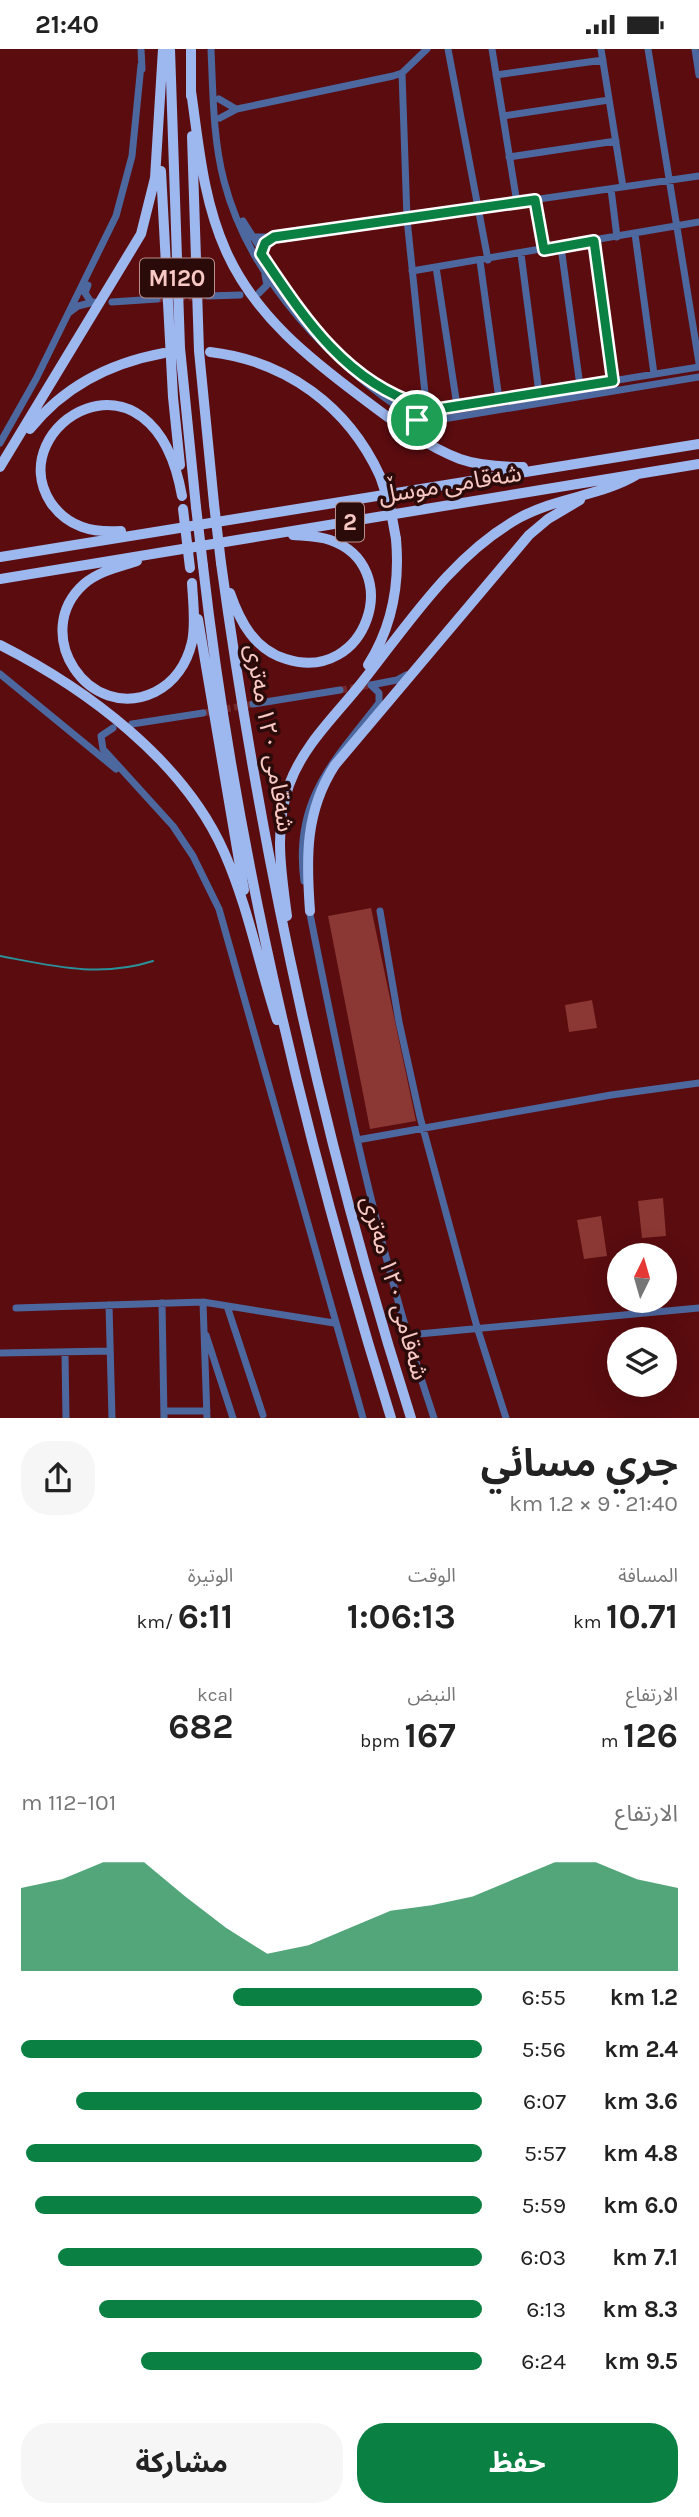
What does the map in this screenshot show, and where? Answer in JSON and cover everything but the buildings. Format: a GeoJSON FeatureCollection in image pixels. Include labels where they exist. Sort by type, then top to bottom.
{"type":"FeatureCollection","features":[{"type":"Feature","properties":{"kind":"highway"},"geometry":{"type":"LineString","coordinates":[[0,468],[134,248],[150,203],[159,133],[163,49]]}},
{"type":"Feature","properties":{"kind":"highway","name":"شەقامی ١٢٠ مەتری"},"geometry":{"type":"LineString","coordinates":[[170,49],[180,348],[203,566],[244,832],[292,1062],[338,1240],[391,1418]]}},
{"type":"Feature","properties":{"kind":"highway","name":"شەقامی ١٢٠ مەتری"},"geometry":{"type":"LineString","coordinates":[[191,49],[197,313],[221,563],[256,789],[301,1012],[346,1197],[411,1418]]}},
{"type":"Feature","properties":{"kind":"highway"},"geometry":{"type":"LineString","coordinates":[[191,91],[208,203],[216,227],[241,279],[261,309],[299,349],[384,415],[461,459],[508,467],[595,460]]}},
{"type":"Feature","properties":{"kind":"highway"},"geometry":{"type":"LineString","coordinates":[[159,133],[173,397],[190,568],[228,803],[258,956]]}},
{"type":"Feature","properties":{"kind":"highway"},"geometry":{"type":"LineString","coordinates":[[209,352],[262,364],[311,390],[356,434],[380,476],[396,539],[396,591],[386,629],[373,657],[294,774],[281,822],[281,876],[301,1012]]}},
{"type":"Feature","properties":{"kind":"highway"},"geometry":{"type":"LineString","coordinates":[[0,468],[43,413],[77,385],[120,364],[164,353]]}},
{"type":"Feature","properties":{"kind":"highway"},"geometry":{"type":"LineString","coordinates":[[173,529],[104,532],[75,525],[54,507],[45,493],[41,468],[44,449],[55,429],[77,411],[105,405],[124,408],[151,423],[164,439],[176,467],[182,496]]}},
{"type":"Feature","properties":{"kind":"highway","name":"شەقامی موسڵ"},"geometry":{"type":"LineString","coordinates":[[0,557],[699,444]]}},
{"type":"Feature","properties":{"kind":"highway","name":"شەقامی موسڵ"},"geometry":{"type":"LineString","coordinates":[[0,579],[699,464]]}},
{"type":"Feature","properties":{"kind":"highway"},"geometry":{"type":"LineString","coordinates":[[310,911],[307,846],[310,824],[320,791],[345,752],[529,535],[561,510],[638,474]]}},
{"type":"Feature","properties":{"kind":"highway"},"geometry":{"type":"LineString","coordinates":[[333,717],[443,582],[481,544],[539,509],[611,487]]}},
{"type":"Feature","properties":{"kind":"highway"},"geometry":{"type":"LineString","coordinates":[[221,563],[240,617],[251,636],[264,648],[297,662],[319,662],[337,656],[356,641],[368,617],[371,592],[364,570],[354,555],[333,540],[276,534]]}},
{"type":"Feature","properties":{"kind":"highway"},"geometry":{"type":"LineString","coordinates":[[176,549],[101,573],[77,592],[66,610],[62,634],[66,654],[75,672],[92,688],[115,697],[139,698],[170,682],[182,667],[191,643],[192,583]]}},
{"type":"Feature","properties":{"kind":"highway"},"geometry":{"type":"LineString","coordinates":[[0,645],[27,660],[122,725],[176,777],[220,844],[239,890],[292,1062]]}},
{"type":"Feature","properties":{"kind":"street"},"geometry":{"type":"LineString","coordinates":[[70,313],[78,306],[93,302],[85,290],[116,229],[134,170],[140,126],[141,49]]}},
{"type":"Feature","properties":{"kind":"street"},"geometry":{"type":"LineString","coordinates":[[214,49],[227,178],[251,237],[261,254],[311,326],[346,363],[390,393],[438,409],[699,365],[648,49]]}},
{"type":"Feature","properties":{"kind":"street"},"geometry":{"type":"LineString","coordinates":[[214,49],[219,157],[224,181],[241,228],[264,268],[327,352],[417,420],[427,426],[437,420],[699,377]]}},
{"type":"Feature","properties":{"kind":"street"},"geometry":{"type":"LineString","coordinates":[[220,118],[236,109],[402,73],[427,49]]}},
{"type":"Feature","properties":{"kind":"street"},"geometry":{"type":"LineString","coordinates":[[448,49],[479,208],[499,399]]}},
{"type":"Feature","properties":{"kind":"street"},"geometry":{"type":"LineString","coordinates":[[492,49],[517,203]]}},
{"type":"Feature","properties":{"kind":"street"},"geometry":{"type":"LineString","coordinates":[[601,49],[623,187]]}},
{"type":"Feature","properties":{"kind":"street"},"geometry":{"type":"LineString","coordinates":[[695,49],[699,75]]}},
{"type":"Feature","properties":{"kind":"street"},"geometry":{"type":"LineString","coordinates":[[496,75],[603,60]]}},
{"type":"Feature","properties":{"kind":"street"},"geometry":{"type":"LineString","coordinates":[[0,443],[70,313],[106,240],[124,194],[134,145],[141,65]]}},
{"type":"Feature","properties":{"kind":"street"},"geometry":{"type":"LineString","coordinates":[[402,73],[407,219],[423,404],[416,411],[417,420]]}},
{"type":"Feature","properties":{"kind":"street"},"geometry":{"type":"LineString","coordinates":[[219,99],[236,109]]}},
{"type":"Feature","properties":{"kind":"street"},"geometry":{"type":"LineString","coordinates":[[503,116],[609,100]]}},
{"type":"Feature","properties":{"kind":"street"},"geometry":{"type":"LineString","coordinates":[[509,157],[615,141]]}},
{"type":"Feature","properties":{"kind":"street"},"geometry":{"type":"LineString","coordinates":[[251,237],[274,237],[407,219],[699,176]]}},
{"type":"Feature","properties":{"kind":"street"},"geometry":{"type":"LineString","coordinates":[[611,189],[617,237]]}},
{"type":"Feature","properties":{"kind":"street"},"geometry":{"type":"LineString","coordinates":[[535,200],[544,250]]}},
{"type":"Feature","properties":{"kind":"street"},"geometry":{"type":"LineString","coordinates":[[412,271],[699,222]]}},
{"type":"Feature","properties":{"kind":"street"},"geometry":{"type":"LineString","coordinates":[[635,234],[654,374]]}},
{"type":"Feature","properties":{"kind":"street"},"geometry":{"type":"LineString","coordinates":[[261,254],[265,243],[274,237]]}},
{"type":"Feature","properties":{"kind":"street"},"geometry":{"type":"LineString","coordinates":[[594,241],[613,381]]}},
{"type":"Feature","properties":{"kind":"street"},"geometry":{"type":"LineString","coordinates":[[561,247],[580,386]]}},
{"type":"Feature","properties":{"kind":"street"},"geometry":{"type":"LineString","coordinates":[[521,254],[539,393]]}},
{"type":"Feature","properties":{"kind":"street"},"geometry":{"type":"LineString","coordinates":[[436,267],[457,406]]}},
{"type":"Feature","properties":{"kind":"street"},"geometry":{"type":"LineString","coordinates":[[259,293],[268,284],[264,268]]}},
{"type":"Feature","properties":{"kind":"street"},"geometry":{"type":"LineString","coordinates":[[208,296],[240,295]]}},
{"type":"Feature","properties":{"kind":"street"},"geometry":{"type":"LineString","coordinates":[[112,302],[157,299]]}},
{"type":"Feature","properties":{"kind":"street"},"geometry":{"type":"LineString","coordinates":[[601,383],[602,393]]}},
{"type":"Feature","properties":{"kind":"street"},"geometry":{"type":"LineString","coordinates":[[437,420],[438,409]]}},
{"type":"Feature","properties":{"kind":"street"},"geometry":{"type":"LineString","coordinates":[[430,650],[403,678],[371,685],[379,693],[379,703],[328,766],[316,788],[305,822],[301,859],[357,1140],[408,1335],[434,1418]]}},
{"type":"Feature","properties":{"kind":"street"},"geometry":{"type":"LineString","coordinates":[[0,674],[141,788]]}},
{"type":"Feature","properties":{"kind":"street"},"geometry":{"type":"LineString","coordinates":[[253,704],[340,690]]}},
{"type":"Feature","properties":{"kind":"street"},"geometry":{"type":"LineString","coordinates":[[132,724],[203,713]]}},
{"type":"Feature","properties":{"kind":"street"},"geometry":{"type":"LineString","coordinates":[[113,728],[101,737],[103,749],[141,788],[186,845],[219,909],[363,1418]]}},
{"type":"Feature","properties":{"kind":"street"},"geometry":{"type":"LineString","coordinates":[[380,911],[398,1011],[426,1126],[477,1327],[506,1418]]}},
{"type":"Feature","properties":{"kind":"street"},"geometry":{"type":"LineString","coordinates":[[357,1140],[426,1126],[699,1083]]}},
{"type":"Feature","properties":{"kind":"street"},"geometry":{"type":"LineString","coordinates":[[16,1308],[203,1302],[269,1315],[334,1323]]}},
{"type":"Feature","properties":{"kind":"street"},"geometry":{"type":"LineString","coordinates":[[162,1303],[164,1415],[207,1414],[203,1302]]}},
{"type":"Feature","properties":{"kind":"street"},"geometry":{"type":"LineString","coordinates":[[109,1305],[112,1418]]}},
{"type":"Feature","properties":{"kind":"street"},"geometry":{"type":"LineString","coordinates":[[227,1305],[263,1415]]}},
{"type":"Feature","properties":{"kind":"street"},"geometry":{"type":"LineString","coordinates":[[408,1335],[699,1306]]}},
{"type":"Feature","properties":{"kind":"street"},"geometry":{"type":"LineString","coordinates":[[204,1328],[233,1418]]}},
{"type":"Feature","properties":{"kind":"street"},"geometry":{"type":"LineString","coordinates":[[0,1353],[110,1351]]}},
{"type":"Feature","properties":{"kind":"street"},"geometry":{"type":"LineString","coordinates":[[65,1353],[66,1418]]}},
{"type":"Feature","properties":{"kind":"shaded area"},"geometry":{"type":"Polygon","coordinates":[[[371,908],[416,1121],[370,1129],[328,916],[371,908]]]}},
{"type":"Feature","properties":{"kind":"shaded area"},"geometry":{"type":"Polygon","coordinates":[[[592,1000],[597,1028],[569,1032],[565,1005],[592,1000]]]}},
{"type":"Feature","properties":{"kind":"shaded area"},"geometry":{"type":"Polygon","coordinates":[[[663,1198],[666,1236],[642,1238],[638,1201],[663,1198]]]}},
{"type":"Feature","properties":{"kind":"shaded area"},"geometry":{"type":"Polygon","coordinates":[[[601,1216],[607,1256],[584,1259],[577,1220],[601,1216]]]}},
{"type":"Feature","properties":{"kind":"waterway"},"geometry":{"type":"LineString","coordinates":[[0,956],[95,970],[153,961]]}},
{"type":"Feature","properties":{"kind":"tunnel"},"geometry":{"type":"LineString","coordinates":[[157,299],[208,296]]}},
{"type":"Feature","properties":{"kind":"tunnel"},"geometry":{"type":"LineString","coordinates":[[340,690],[371,685]]}},
{"type":"Feature","properties":{"kind":"tunnel"},"geometry":{"type":"LineString","coordinates":[[203,713],[253,704]]}},
{"type":"Feature","properties":{"kind":"route"},"geometry":{"type":"LineString","coordinates":[[535,200],[544,250],[594,241],[613,381],[438,409],[437,420],[427,426],[417,420],[416,411],[420,405],[398,397],[367,379],[346,363],[311,326],[261,254],[267,241],[274,237],[535,200]]}}]}
